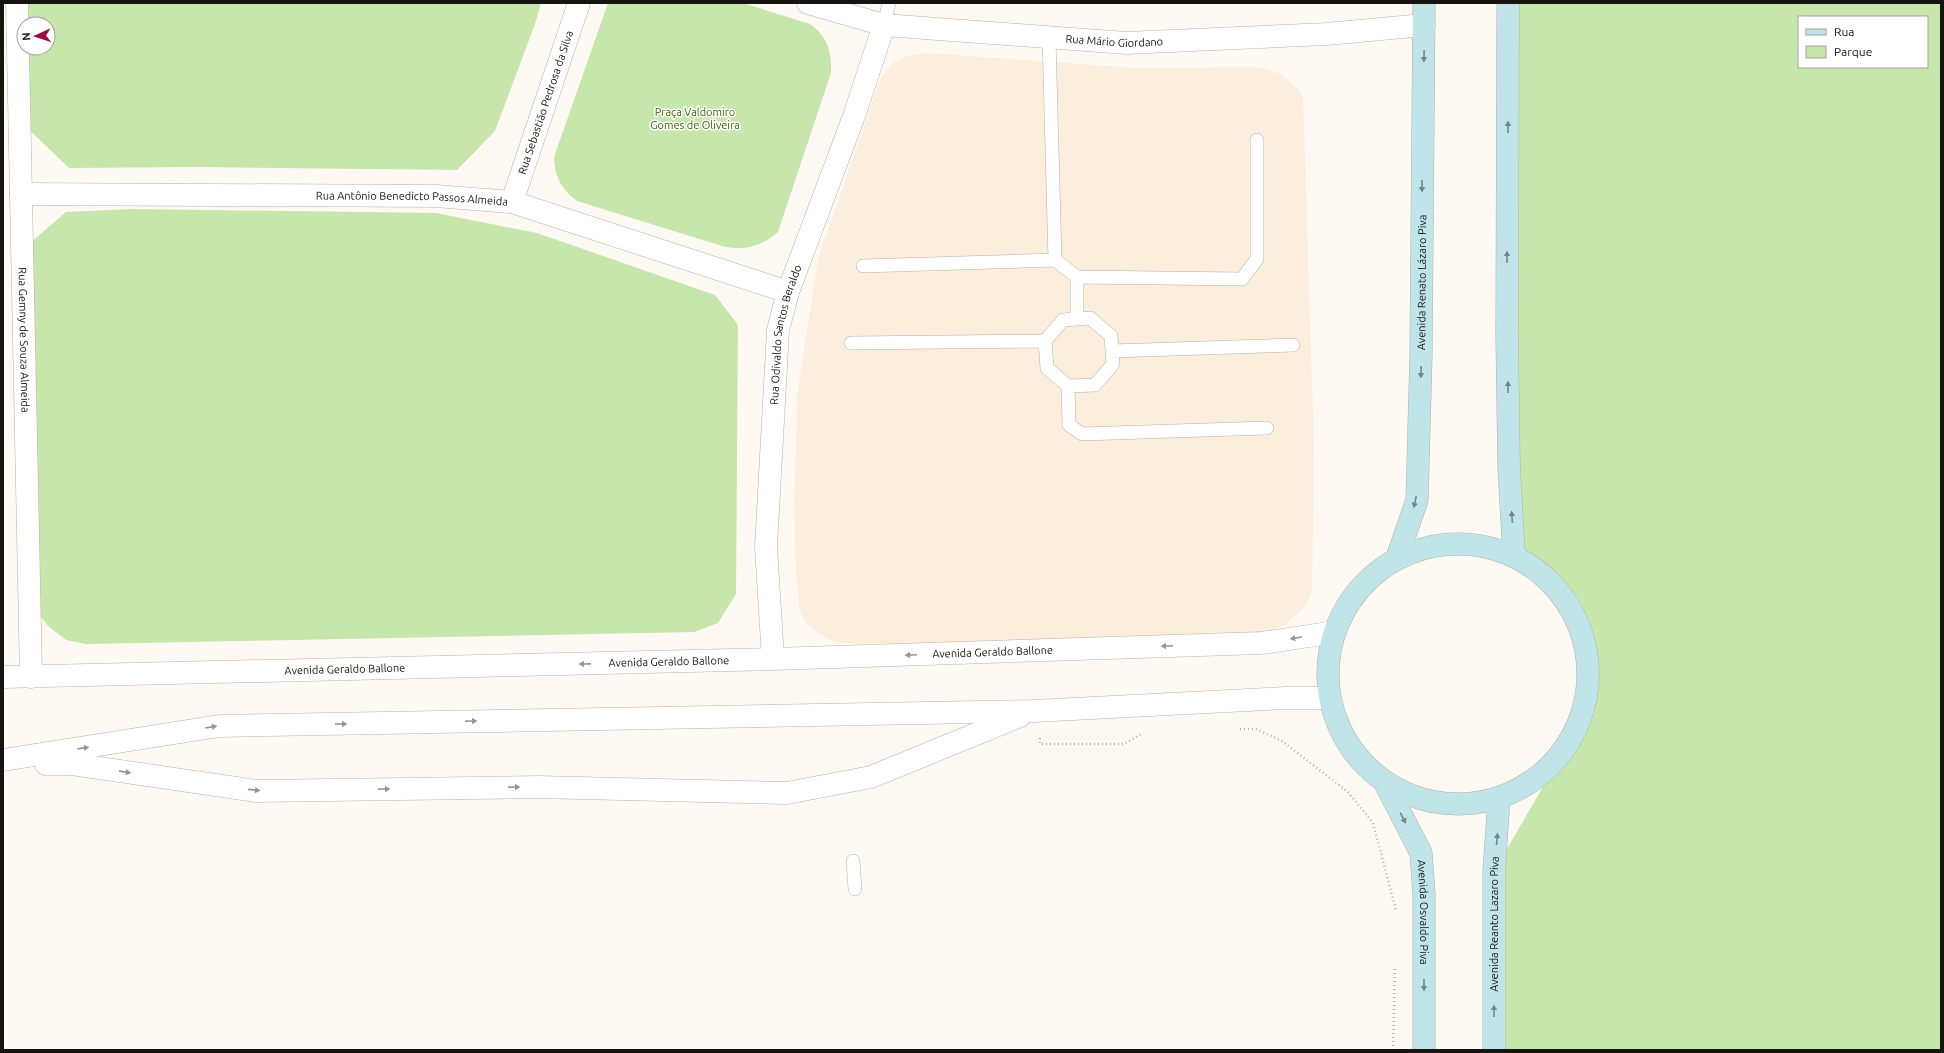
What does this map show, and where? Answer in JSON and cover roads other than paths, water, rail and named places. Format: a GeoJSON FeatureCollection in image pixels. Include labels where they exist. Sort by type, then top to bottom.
{"type":"FeatureCollection","features":[{"type":"Feature","properties":{"kind":"main road","name":"Avenida Renato Lázaro Piva"},"geometry":{"type":"LineString","coordinates":[[1397,558],[1417,500],[1421,355],[1424,3]]}},
{"type":"Feature","properties":{"kind":"main road"},"geometry":{"type":"LineString","coordinates":[[1508,3],[1507,337],[1509,468],[1514,556]]}},
{"type":"Feature","properties":{"kind":"main road"},"geometry":{"type":"LineString","coordinates":[[1455,543],[1486,546],[1514,556],[1543,575],[1566,601],[1581,632],[1588,665],[1586,700],[1575,732],[1556,761],[1530,784],[1499,799],[1440,804],[1385,783],[1359,760],[1340,731],[1330,698],[1328,665],[1335,632],[1358,589],[1397,558],[1425,548],[1455,543]]}},
{"type":"Feature","properties":{"kind":"main road","name":"Avenida Osvaldo Piva"},"geometry":{"type":"LineString","coordinates":[[1385,783],[1421,853],[1424,894],[1424,1050]]}},
{"type":"Feature","properties":{"kind":"main road","name":"Avenida Reanto Lazaro Piva"},"geometry":{"type":"LineString","coordinates":[[1494,1050],[1494,871],[1499,799]]}},
{"type":"Feature","properties":{"kind":"street","name":"Rua Gemny de Souza Almeida"},"geometry":{"type":"LineString","coordinates":[[17,3],[31,676]]}},
{"type":"Feature","properties":{"kind":"street","name":"Rua Sebastião Pedrosa da Silva"},"geometry":{"type":"LineString","coordinates":[[512,202],[580,3]]}},
{"type":"Feature","properties":{"kind":"street","name":"Rua Mário Giordano"},"geometry":{"type":"LineString","coordinates":[[808,3],[837,7],[884,25],[1126,43],[1327,34],[1424,25]]}},
{"type":"Feature","properties":{"kind":"street","name":"Rua Odivaldo Santos Beraldo"},"geometry":{"type":"LineString","coordinates":[[773,659],[766,546],[778,330],[788,292],[854,116],[884,25]]}},
{"type":"Feature","properties":{"kind":"street","name":"Rua Antônio Benedicto Passos Almeida"},"geometry":{"type":"LineString","coordinates":[[21,194],[436,196],[512,202],[788,292]]}},
{"type":"Feature","properties":{"kind":"street","name":"Avenida Geraldo Ballone"},"geometry":{"type":"LineString","coordinates":[[3,677],[773,659],[1262,643],[1335,632]]}},
{"type":"Feature","properties":{"kind":"street"},"geometry":{"type":"LineString","coordinates":[[3,760],[219,726],[1036,711],[1286,698],[1330,698]]}},
{"type":"Feature","properties":{"kind":"street"},"geometry":{"type":"LineString","coordinates":[[3,764],[72,764],[257,791],[538,787],[787,793],[871,777],[1036,711]]}},
{"type":"Feature","properties":{"kind":"lane"},"geometry":{"type":"LineString","coordinates":[[884,25],[889,3]]}},
{"type":"Feature","properties":{"kind":"lane"},"geometry":{"type":"LineString","coordinates":[[1049,37],[1055,260]]}},
{"type":"Feature","properties":{"kind":"lane"},"geometry":{"type":"LineString","coordinates":[[864,266],[1055,260],[1077,277],[1242,278],[1257,259],[1257,140]]}},
{"type":"Feature","properties":{"kind":"lane"},"geometry":{"type":"LineString","coordinates":[[1077,277],[1077,319]]}},
{"type":"Feature","properties":{"kind":"lane"},"geometry":{"type":"LineString","coordinates":[[1090,318],[1111,336],[1113,364],[1095,385],[1068,386],[1047,368],[1045,341],[1063,320],[1077,319],[1090,318]]}},
{"type":"Feature","properties":{"kind":"lane"},"geometry":{"type":"LineString","coordinates":[[851,343],[1045,341]]}},
{"type":"Feature","properties":{"kind":"lane"},"geometry":{"type":"LineString","coordinates":[[1112,351],[1293,345]]}},
{"type":"Feature","properties":{"kind":"lane"},"geometry":{"type":"LineString","coordinates":[[1068,386],[1069,425],[1082,434],[1267,428]]}},
{"type":"Feature","properties":{"kind":"lane"},"geometry":{"type":"LineString","coordinates":[[853,861],[855,889]]}},
{"type":"Feature","properties":{"kind":"park label","name":"Praça Valdomiro Gomes de Oliveira"},"geometry":{"type":"Point","coordinates":[695,118]}}]}
